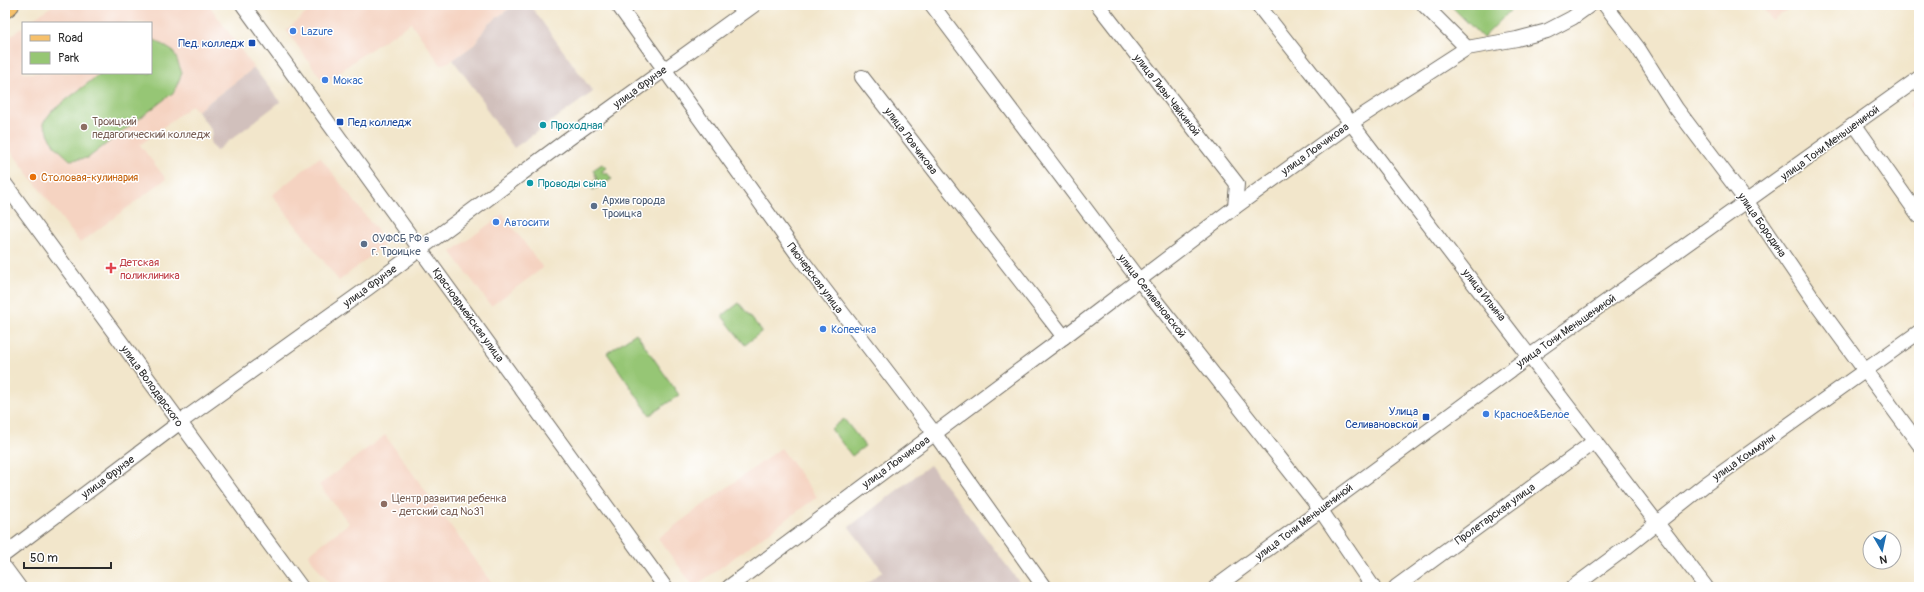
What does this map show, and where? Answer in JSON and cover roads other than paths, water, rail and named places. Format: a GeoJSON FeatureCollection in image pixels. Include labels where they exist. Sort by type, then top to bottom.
{"type":"FeatureCollection","features":[{"type":"Feature","properties":{"kind":"main road"},"geometry":{"type":"LineString","coordinates":[[5,9],[10,5]]}},
{"type":"Feature","properties":{"kind":"street","name":"Красноармейская улица"},"geometry":{"type":"LineString","coordinates":[[243,5],[665,587]]}},
{"type":"Feature","properties":{"kind":"street","name":"Пионерская улица"},"geometry":{"type":"LineString","coordinates":[[618,5],[798,255],[935,434],[1044,587]]}},
{"type":"Feature","properties":{"kind":"street","name":"улица Фрунзе"},"geometry":{"type":"LineString","coordinates":[[5,554],[179,423],[754,5]]}},
{"type":"Feature","properties":{"kind":"street","name":"улица Селивановской"},"geometry":{"type":"LineString","coordinates":[[932,5],[1139,280],[1320,510],[1373,587]]}},
{"type":"Feature","properties":{"kind":"street","name":"улица Лизы Чайкиной"},"geometry":{"type":"LineString","coordinates":[[1098,5],[1237,184]]}},
{"type":"Feature","properties":{"kind":"street","name":"улица Ильина"},"geometry":{"type":"LineString","coordinates":[[1258,5],[1351,123],[1658,522],[1706,587]]}},
{"type":"Feature","properties":{"kind":"street"},"geometry":{"type":"LineString","coordinates":[[1424,5],[1467,48]]}},
{"type":"Feature","properties":{"kind":"street","name":"улица Ловчикова"},"geometry":{"type":"LineString","coordinates":[[729,587],[935,434],[1256,191],[1351,123],[1467,48],[1518,40],[1547,30],[1572,18],[1590,5]]}},
{"type":"Feature","properties":{"kind":"street","name":"улица Бородина"},"geometry":{"type":"LineString","coordinates":[[1605,5],[1638,48],[1676,108],[1747,202],[1817,306],[1919,444]]}},
{"type":"Feature","properties":{"kind":"street","name":"улица Ловчикова"},"geometry":{"type":"LineString","coordinates":[[862,77],[1064,337]]}},
{"type":"Feature","properties":{"kind":"street","name":"улица Тони Меньшениной"},"geometry":{"type":"LineString","coordinates":[[1216,587],[1530,356],[1919,78]]}},
{"type":"Feature","properties":{"kind":"street"},"geometry":{"type":"LineString","coordinates":[[1855,125],[1919,216]]}},
{"type":"Feature","properties":{"kind":"street","name":"улица Володарского"},"geometry":{"type":"LineString","coordinates":[[5,184],[179,423],[301,587]]}},
{"type":"Feature","properties":{"kind":"street"},"geometry":{"type":"LineString","coordinates":[[1235,207],[1237,184],[1256,191]]}},
{"type":"Feature","properties":{"kind":"street","name":"улица Коммуны"},"geometry":{"type":"LineString","coordinates":[[1573,587],[1706,484],[1919,332]]}},
{"type":"Feature","properties":{"kind":"street","name":"Пролетарская улица"},"geometry":{"type":"LineString","coordinates":[[1396,587],[1595,441]]}},
{"type":"Feature","properties":{"kind":"street"},"geometry":{"type":"LineString","coordinates":[[5,568],[19,587]]}},
{"type":"Feature","properties":{"kind":"place","name":"Lazure"},"geometry":{"type":"Point","coordinates":[293,31]}},
{"type":"Feature","properties":{"kind":"place","name":"Пед. колледж"},"geometry":{"type":"Point","coordinates":[252,43]}},
{"type":"Feature","properties":{"kind":"place","name":"Мокас"},"geometry":{"type":"Point","coordinates":[325,80]}},
{"type":"Feature","properties":{"kind":"place","name":"Пед колледж"},"geometry":{"type":"Point","coordinates":[340,122]}},
{"type":"Feature","properties":{"kind":"place","name":"Проходная"},"geometry":{"type":"Point","coordinates":[543,125]}},
{"type":"Feature","properties":{"kind":"place","name":"Троицкий педагогический колледж"},"geometry":{"type":"Point","coordinates":[84,127]}},
{"type":"Feature","properties":{"kind":"place","name":"Столовая-кулинария"},"geometry":{"type":"Point","coordinates":[33,177]}},
{"type":"Feature","properties":{"kind":"place","name":"Проводы сына"},"geometry":{"type":"Point","coordinates":[530,183]}},
{"type":"Feature","properties":{"kind":"place","name":"Архив города Троицка"},"geometry":{"type":"Point","coordinates":[594,206]}},
{"type":"Feature","properties":{"kind":"place","name":"Автосити"},"geometry":{"type":"Point","coordinates":[496,222]}},
{"type":"Feature","properties":{"kind":"place","name":"ОУФСБ РФ в г. Троицке"},"geometry":{"type":"Point","coordinates":[364,244]}},
{"type":"Feature","properties":{"kind":"place","name":"Детская поликлиника"},"geometry":{"type":"Point","coordinates":[111,268]}},
{"type":"Feature","properties":{"kind":"place","name":"Копеечка"},"geometry":{"type":"Point","coordinates":[823,329]}},
{"type":"Feature","properties":{"kind":"place","name":"Красное&Белое"},"geometry":{"type":"Point","coordinates":[1486,414]}},
{"type":"Feature","properties":{"kind":"place","name":"Улица Селивановской"},"geometry":{"type":"Point","coordinates":[1426,417]}},
{"type":"Feature","properties":{"kind":"place","name":"Центр развития ребенка - детский сад №31"},"geometry":{"type":"Point","coordinates":[384,504]}}]}
